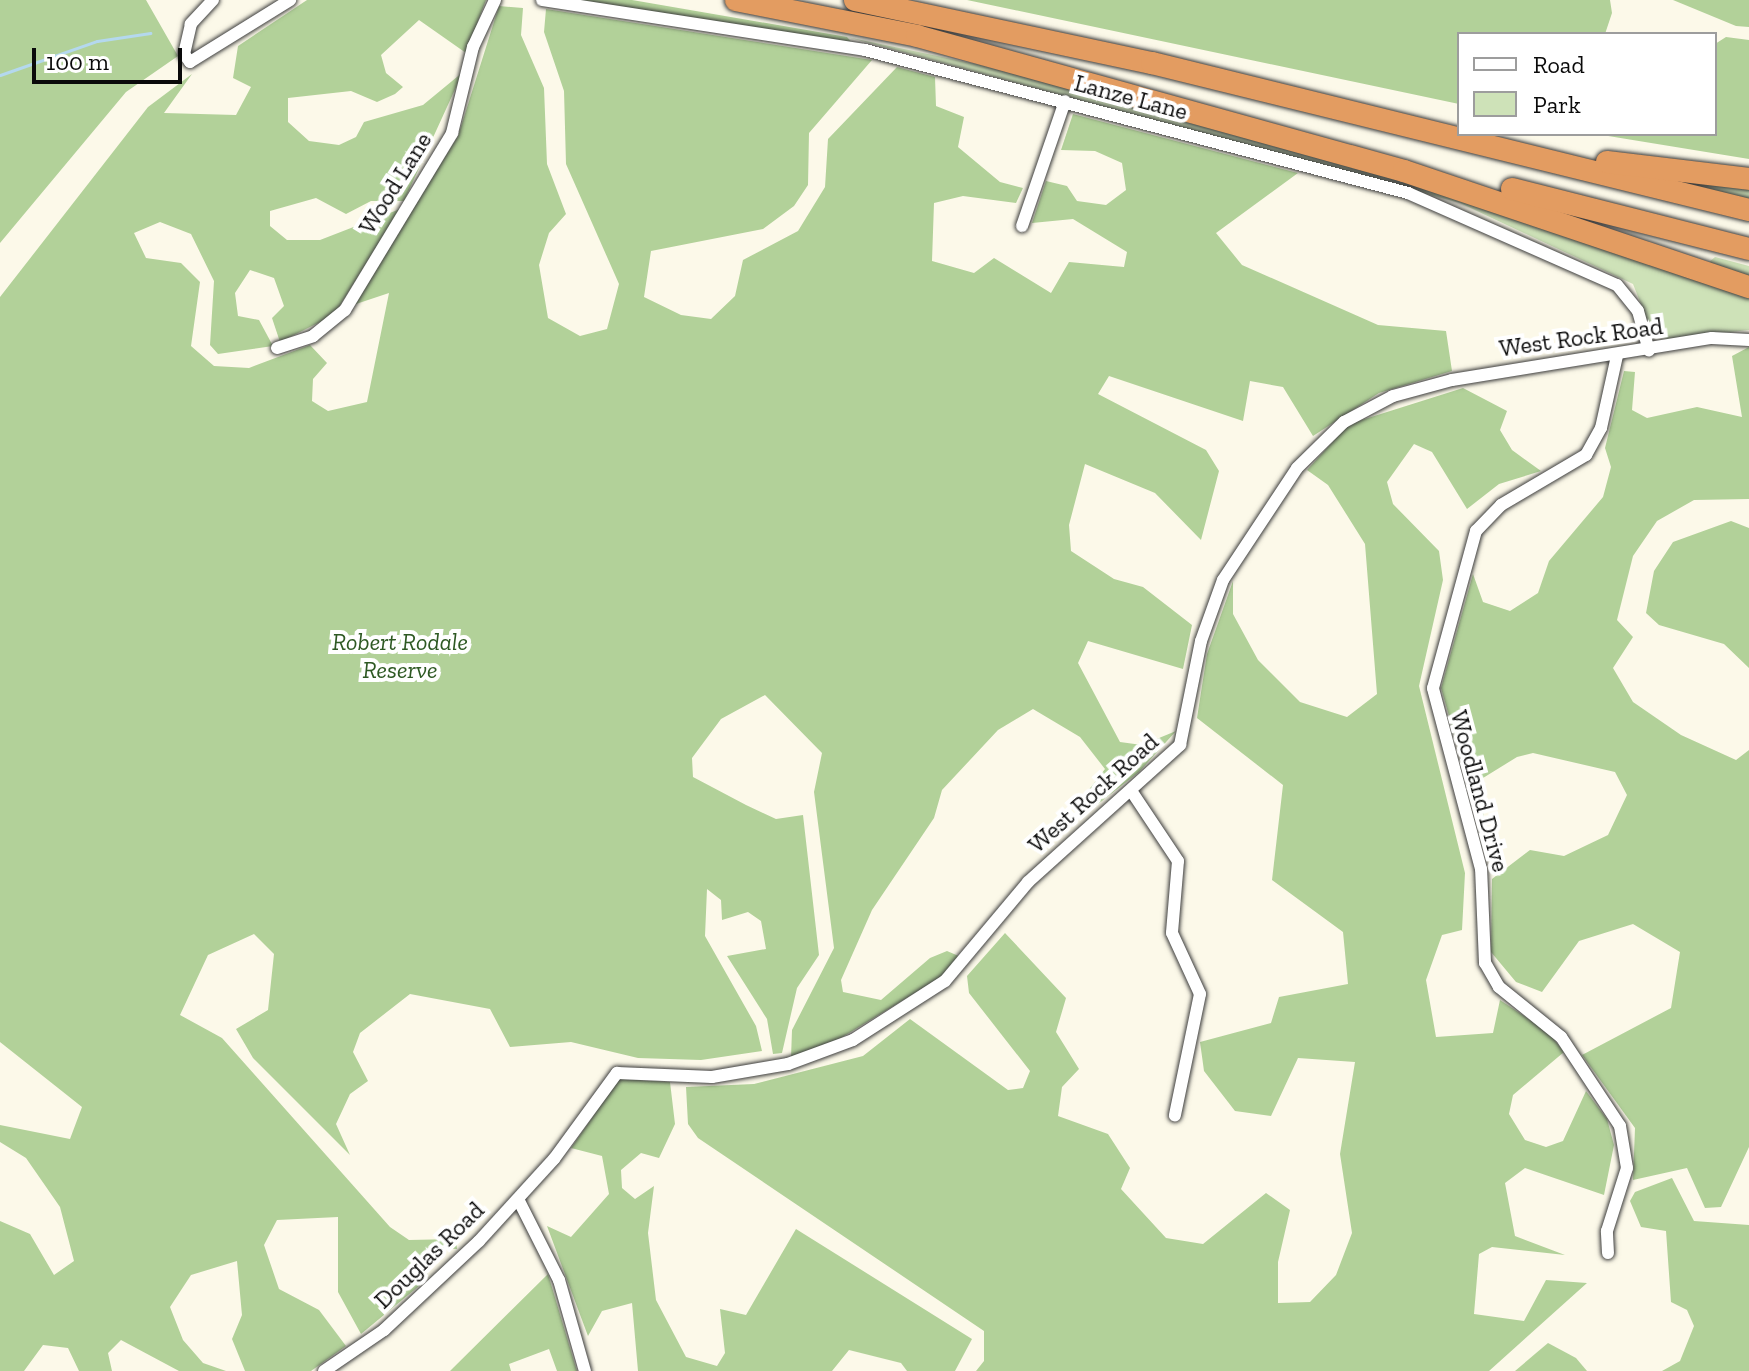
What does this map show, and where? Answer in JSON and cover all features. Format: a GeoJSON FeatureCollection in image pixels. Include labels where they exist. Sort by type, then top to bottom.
{"type":"FeatureCollection","features":[{"type":"Feature","properties":{"kind":"highway"},"geometry":{"type":"LineString","coordinates":[[736,0],[917,36],[1104,87],[1524,206],[1749,287]]}},
{"type":"Feature","properties":{"kind":"highway"},"geometry":{"type":"LineString","coordinates":[[855,0],[1457,132]]}},
{"type":"Feature","properties":{"kind":"highway"},"geometry":{"type":"LineString","coordinates":[[1152,63],[1749,210]]}},
{"type":"Feature","properties":{"kind":"highway"},"geometry":{"type":"LineString","coordinates":[[1104,87],[1749,249]]}},
{"type":"Feature","properties":{"kind":"highway"},"geometry":{"type":"LineString","coordinates":[[1481,136],[1749,179]]}},
{"type":"Feature","properties":{"kind":"street"},"geometry":{"type":"LineString","coordinates":[[213,0],[191,24],[184,54],[190,62],[290,0]]}},
{"type":"Feature","properties":{"kind":"street","name":"Wood Lane"},"geometry":{"type":"LineString","coordinates":[[277,348],[313,336],[345,310],[452,133],[473,47],[495,0]]}},
{"type":"Feature","properties":{"kind":"street","name":"Lanze Lane"},"geometry":{"type":"LineString","coordinates":[[542,0],[818,41],[1065,101],[1473,216],[1617,285],[1638,311],[1649,351]]}},
{"type":"Feature","properties":{"kind":"street"},"geometry":{"type":"LineString","coordinates":[[1022,226],[1065,101]]}},
{"type":"Feature","properties":{"kind":"street","name":"West Rock Road"},"geometry":{"type":"LineString","coordinates":[[554,1159],[617,1073],[686,1078],[763,1070],[836,1048],[904,1010],[960,967],[1028,882],[1132,792],[1185,733],[1201,641],[1223,580],[1325,437],[1376,403],[1432,385],[1712,338],[1749,340]]}},
{"type":"Feature","properties":{"kind":"street","name":"Woodland Drive"},"geometry":{"type":"LineString","coordinates":[[1608,1253],[1607,1228],[1627,1168],[1620,1126],[1561,1037],[1499,987],[1485,963],[1481,869],[1433,688],[1476,531],[1501,505],[1586,455],[1601,428],[1617,356]]}},
{"type":"Feature","properties":{"kind":"street"},"geometry":{"type":"LineString","coordinates":[[1132,792],[1178,861],[1172,933],[1200,994],[1175,1115]]}},
{"type":"Feature","properties":{"kind":"street","name":"Douglas Road"},"geometry":{"type":"LineString","coordinates":[[324,1371],[409,1308],[554,1159]]}},
{"type":"Feature","properties":{"kind":"street"},"geometry":{"type":"LineString","coordinates":[[518,1199],[559,1280],[585,1371]]}},
{"type":"Feature","properties":{"kind":"green space"},"geometry":{"type":"Polygon","coordinates":[[[0,0],[146,0],[178,56],[126,92],[0,243],[0,0]]]}},
{"type":"Feature","properties":{"kind":"green space","name":"Robert Rodale Reserve"},"geometry":{"type":"Polygon","coordinates":[[[307,0],[486,0],[466,53],[419,20],[381,55],[386,73],[403,87],[395,94],[377,102],[351,91],[288,98],[288,122],[309,141],[339,145],[356,137],[364,122],[423,105],[463,72],[404,201],[371,201],[346,214],[316,198],[270,211],[270,226],[287,240],[320,240],[400,209],[334,315],[280,342],[272,318],[284,306],[274,278],[250,270],[235,293],[238,316],[259,320],[273,346],[218,354],[210,345],[214,281],[191,234],[160,222],[134,233],[146,258],[181,263],[200,282],[191,346],[214,366],[249,368],[310,345],[327,363],[313,379],[312,401],[328,411],[367,402],[389,293],[353,305],[458,136],[499,6],[523,8],[521,35],[544,88],[547,164],[566,214],[549,233],[539,265],[548,318],[580,336],[607,329],[619,284],[566,164],[564,91],[544,32],[546,9],[872,60],[809,133],[808,185],[794,206],[763,229],[651,251],[644,297],[681,315],[711,319],[735,296],[743,260],[798,231],[825,187],[828,139],[897,67],[935,77],[936,106],[964,117],[958,147],[1000,182],[1023,188],[1016,203],[963,196],[934,203],[932,261],[974,273],[994,258],[1051,293],[1069,262],[1124,267],[1127,252],[1073,219],[1032,223],[1046,181],[1067,186],[1077,201],[1106,205],[1126,190],[1122,163],[1095,151],[1061,150],[1073,114],[1298,173],[1216,233],[1242,265],[1378,325],[1446,331],[1452,371],[1379,393],[1313,436],[1283,387],[1250,381],[1243,421],[1109,376],[1098,394],[1206,450],[1219,471],[1201,540],[1155,493],[1085,464],[1069,525],[1071,551],[1114,579],[1143,587],[1192,625],[1183,669],[1088,641],[1078,663],[1120,742],[1142,745],[1176,731],[1139,772],[1084,815],[1087,792],[1105,769],[1080,737],[1033,709],[998,730],[942,790],[934,818],[872,910],[841,980],[843,992],[881,1000],[930,958],[947,951],[961,957],[946,974],[831,1044],[791,1058],[792,1030],[834,948],[814,792],[822,753],[765,695],[721,719],[692,758],[693,777],[746,805],[776,819],[803,815],[819,955],[797,988],[782,1053],[773,1054],[767,1019],[727,956],[766,949],[761,921],[748,912],[722,920],[721,900],[707,889],[705,936],[756,1026],[762,1051],[701,1060],[638,1058],[571,1042],[510,1047],[490,1009],[410,994],[360,1033],[353,1052],[368,1081],[350,1094],[336,1124],[350,1155],[253,1058],[236,1029],[268,1010],[274,954],[254,934],[208,955],[180,1015],[222,1038],[390,1227],[409,1240],[456,1239],[457,1249],[436,1248],[425,1281],[361,1334],[338,1292],[338,1217],[277,1220],[264,1245],[279,1289],[319,1310],[346,1346],[311,1371],[245,1371],[232,1339],[242,1315],[237,1261],[191,1275],[170,1307],[183,1340],[203,1363],[226,1371],[179,1371],[121,1340],[108,1353],[112,1371],[79,1371],[68,1348],[43,1345],[24,1371],[0,1371],[0,1221],[30,1234],[54,1275],[74,1261],[60,1207],[26,1158],[0,1142],[0,1125],[70,1139],[82,1107],[0,1042],[0,297],[148,107],[192,74],[164,113],[236,115],[251,87],[233,78],[238,46],[307,0]]]}},
{"type":"Feature","properties":{"kind":"green space"},"geometry":{"type":"Polygon","coordinates":[[[556,0],[632,0],[847,37],[854,45],[556,0]]]}},
{"type":"Feature","properties":{"kind":"green space"},"geometry":{"type":"Polygon","coordinates":[[[967,0],[1610,0],[1612,13],[1606,32],[1457,32],[1457,104],[967,0]]]}},
{"type":"Feature","properties":{"kind":"green space"},"geometry":{"type":"Polygon","coordinates":[[[1673,0],[1749,0],[1749,27],[1736,26],[1673,0]]]}},
{"type":"Feature","properties":{"kind":"green space"},"geometry":{"type":"Polygon","coordinates":[[[847,37],[980,65],[1470,198],[1749,296],[1749,330],[1667,339],[1652,332],[1633,284],[1460,203],[847,37]]]}},
{"type":"Feature","properties":{"kind":"green space"},"geometry":{"type":"Polygon","coordinates":[[[1726,37],[1749,40],[1749,159],[1608,136],[1717,136],[1717,43],[1726,37]]]}},
{"type":"Feature","properties":{"kind":"green space"},"geometry":{"type":"Polygon","coordinates":[[[1631,172],[1749,186],[1749,205],[1631,172]]]}},
{"type":"Feature","properties":{"kind":"green space"},"geometry":{"type":"Polygon","coordinates":[[[1715,257],[1749,266],[1749,279],[1709,262],[1715,257]]]}},
{"type":"Feature","properties":{"kind":"green space"},"geometry":{"type":"Polygon","coordinates":[[[1749,347],[1749,499],[1694,500],[1657,521],[1633,556],[1617,620],[1633,637],[1613,668],[1633,702],[1681,735],[1736,760],[1749,750],[1749,1147],[1721,1207],[1705,1208],[1687,1168],[1633,1180],[1635,1128],[1582,1055],[1671,1008],[1680,952],[1633,924],[1579,941],[1542,992],[1516,982],[1491,952],[1492,879],[1530,850],[1564,856],[1608,835],[1627,795],[1615,772],[1533,753],[1517,757],[1483,778],[1484,838],[1441,688],[1473,574],[1483,602],[1510,611],[1538,593],[1549,561],[1603,497],[1611,467],[1605,448],[1624,371],[1635,372],[1632,410],[1647,418],[1697,407],[1742,417],[1732,356],[1749,347]]]}},
{"type":"Feature","properties":{"kind":"green space"},"geometry":{"type":"Polygon","coordinates":[[[1463,388],[1507,411],[1500,430],[1512,450],[1541,471],[1499,484],[1467,509],[1432,452],[1414,444],[1387,482],[1393,504],[1439,551],[1443,580],[1419,686],[1465,873],[1462,930],[1442,935],[1426,980],[1436,1037],[1493,1033],[1500,1000],[1548,1032],[1564,1052],[1513,1095],[1509,1114],[1525,1140],[1546,1147],[1563,1141],[1586,1091],[1607,1119],[1614,1145],[1604,1195],[1525,1168],[1505,1183],[1515,1236],[1565,1255],[1492,1247],[1479,1254],[1474,1314],[1524,1321],[1546,1280],[1587,1283],[1489,1371],[976,1371],[984,1361],[984,1331],[698,1138],[688,1124],[686,1087],[754,1084],[863,1056],[910,1019],[1008,1090],[1023,1088],[1030,1071],[969,993],[967,976],[1005,933],[1066,998],[1056,1032],[1079,1069],[1062,1087],[1058,1116],[1108,1134],[1130,1168],[1121,1189],[1166,1238],[1203,1244],[1266,1193],[1290,1210],[1278,1262],[1278,1303],[1310,1302],[1336,1275],[1352,1233],[1340,1154],[1355,1062],[1298,1058],[1271,1116],[1235,1111],[1204,1071],[1200,1042],[1271,1023],[1279,997],[1348,984],[1343,932],[1272,880],[1283,785],[1197,718],[1207,654],[1233,581],[1233,614],[1258,660],[1300,702],[1347,717],[1377,694],[1365,544],[1328,485],[1307,470],[1349,424],[1463,388]]]}},
{"type":"Feature","properties":{"kind":"green space"},"geometry":{"type":"Polygon","coordinates":[[[1731,521],[1749,528],[1749,668],[1724,644],[1659,625],[1646,613],[1654,571],[1673,542],[1731,521]]]}},
{"type":"Feature","properties":{"kind":"green space"},"geometry":{"type":"Polygon","coordinates":[[[619,1079],[670,1082],[675,1124],[659,1158],[641,1153],[621,1170],[622,1188],[635,1199],[654,1186],[648,1233],[656,1300],[686,1357],[717,1366],[725,1353],[720,1309],[746,1315],[796,1229],[972,1339],[955,1371],[907,1371],[901,1363],[849,1350],[832,1371],[638,1371],[632,1303],[602,1311],[588,1336],[547,1226],[571,1237],[609,1194],[602,1156],[571,1148],[619,1079]]]}},
{"type":"Feature","properties":{"kind":"green space"},"geometry":{"type":"Polygon","coordinates":[[[1672,1178],[1694,1221],[1749,1225],[1749,1371],[1662,1371],[1680,1361],[1694,1326],[1687,1310],[1671,1302],[1666,1231],[1641,1227],[1630,1201],[1635,1192],[1672,1178]]]}},
{"type":"Feature","properties":{"kind":"green space"},"geometry":{"type":"Polygon","coordinates":[[[548,1274],[577,1371],[557,1371],[549,1349],[509,1364],[511,1371],[450,1371],[548,1274]]]}},
{"type":"Feature","properties":{"kind":"green space"},"geometry":{"type":"Polygon","coordinates":[[[1548,1343],[1576,1358],[1587,1371],[1515,1371],[1548,1343]]]}},
{"type":"Feature","properties":{"kind":"waterway"},"geometry":{"type":"LineString","coordinates":[[0,75],[97,41],[150,33]]}}]}
